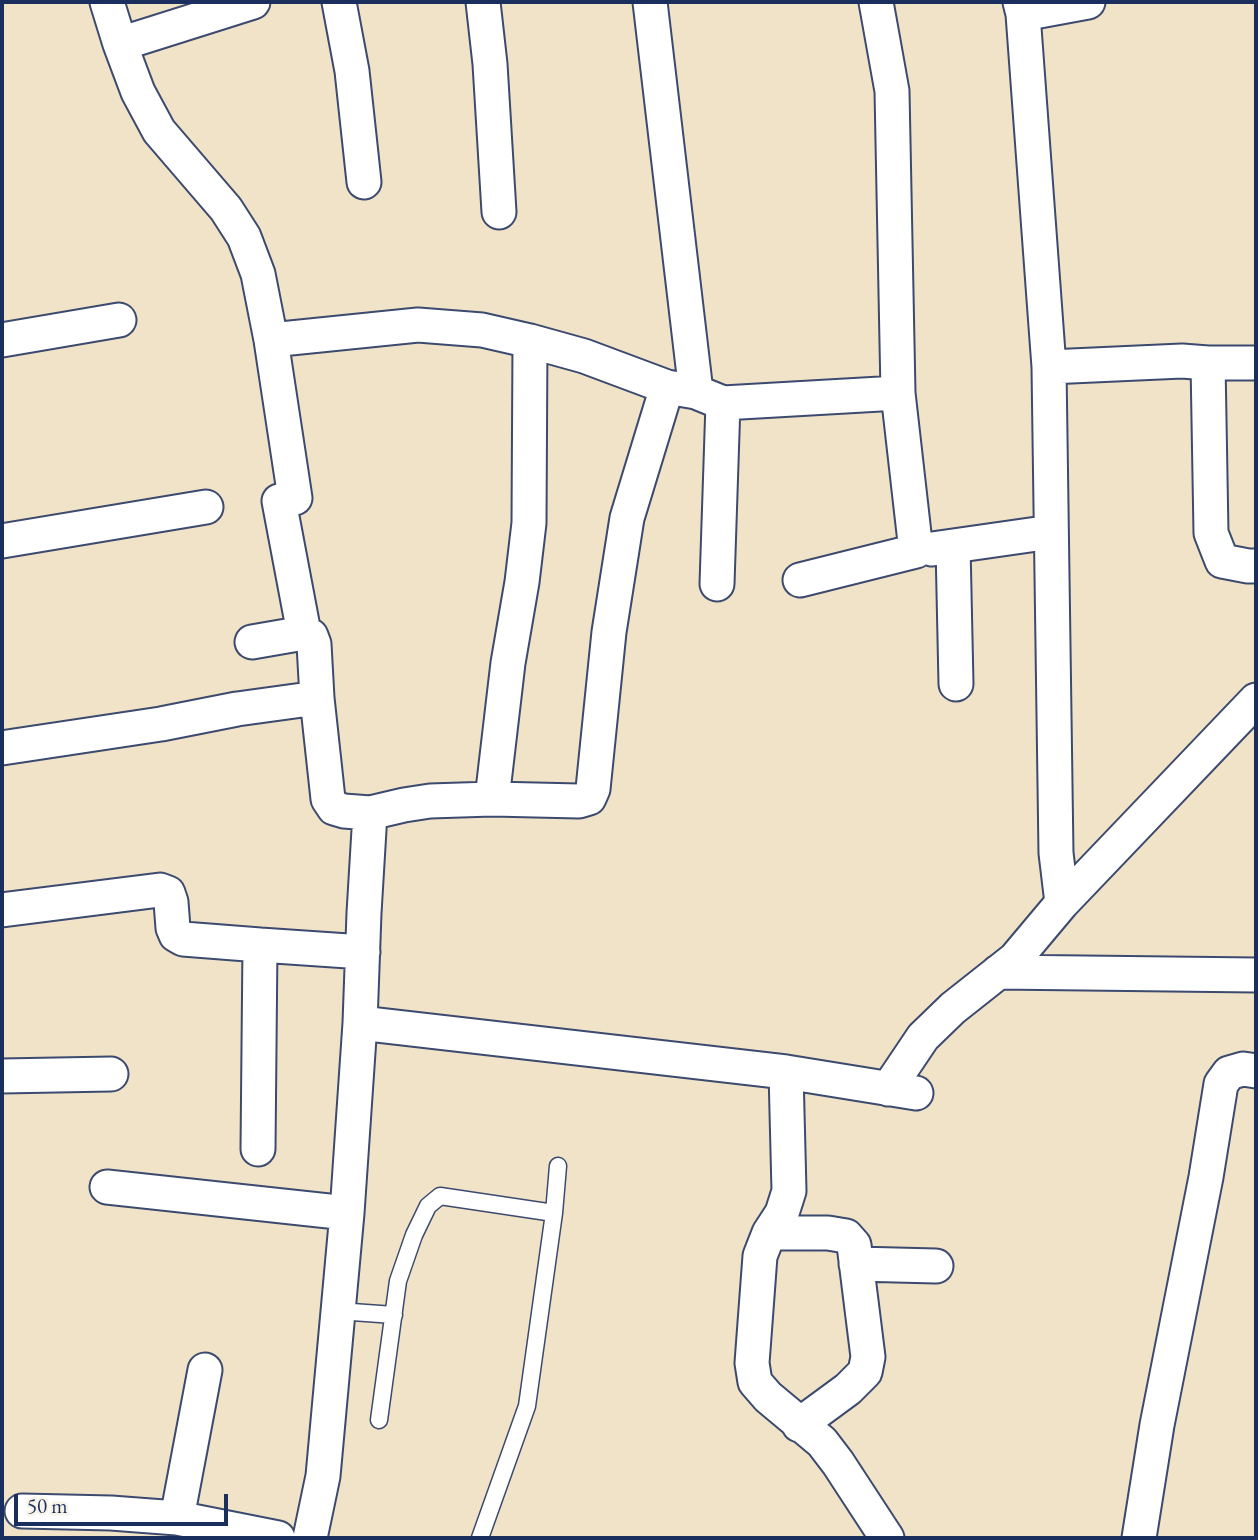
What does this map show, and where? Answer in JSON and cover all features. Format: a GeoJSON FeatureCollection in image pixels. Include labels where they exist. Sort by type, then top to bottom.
{"type":"FeatureCollection","features":[{"type":"Feature","properties":{"kind":"street"},"geometry":{"type":"LineString","coordinates":[[107,2],[138,92],[159,131],[226,209],[244,237],[258,274],[271,340],[304,633]]}},
{"type":"Feature","properties":{"kind":"street"},"geometry":{"type":"LineString","coordinates":[[120,44],[253,2]]}},
{"type":"Feature","properties":{"kind":"street"},"geometry":{"type":"LineString","coordinates":[[339,2],[352,71],[364,181]]}},
{"type":"Feature","properties":{"kind":"street"},"geometry":{"type":"LineString","coordinates":[[483,2],[491,78],[499,212]]}},
{"type":"Feature","properties":{"kind":"street"},"geometry":{"type":"LineString","coordinates":[[650,2],[717,584]]}},
{"type":"Feature","properties":{"kind":"street"},"geometry":{"type":"LineString","coordinates":[[876,2],[892,91],[898,393],[916,551]]}},
{"type":"Feature","properties":{"kind":"street"},"geometry":{"type":"LineString","coordinates":[[1062,903],[1056,853],[1049,367],[1022,8],[1088,2]]}},
{"type":"Feature","properties":{"kind":"street"},"geometry":{"type":"LineString","coordinates":[[2,340],[119,320]]}},
{"type":"Feature","properties":{"kind":"street"},"geometry":{"type":"LineString","coordinates":[[271,340],[418,325],[482,330],[584,356],[695,394],[898,393]]}},
{"type":"Feature","properties":{"kind":"street"},"geometry":{"type":"LineString","coordinates":[[492,799],[508,663],[529,523],[530,341]]}},
{"type":"Feature","properties":{"kind":"street"},"geometry":{"type":"LineString","coordinates":[[1049,367],[1182,361],[1256,363]]}},
{"type":"Feature","properties":{"kind":"street"},"geometry":{"type":"LineString","coordinates":[[1208,363],[1211,533],[1222,561],[1256,566]]}},
{"type":"Feature","properties":{"kind":"street"},"geometry":{"type":"LineString","coordinates":[[252,642],[304,633],[312,636],[328,799],[334,808],[370,813],[430,801],[579,801],[589,797],[593,789],[609,632],[627,518],[695,394]]}},
{"type":"Feature","properties":{"kind":"street"},"geometry":{"type":"LineString","coordinates":[[2,541],[206,507]]}},
{"type":"Feature","properties":{"kind":"street"},"geometry":{"type":"LineString","coordinates":[[800,580],[916,551],[1051,532]]}},
{"type":"Feature","properties":{"kind":"street"},"geometry":{"type":"LineString","coordinates":[[953,546],[956,684]]}},
{"type":"Feature","properties":{"kind":"street"},"geometry":{"type":"LineString","coordinates":[[2,748],[317,698]]}},
{"type":"Feature","properties":{"kind":"street"},"geometry":{"type":"LineString","coordinates":[[360,1023],[786,1072],[902,1091],[923,1037],[953,1008],[1015,959],[1062,903],[1256,699]]}},
{"type":"Feature","properties":{"kind":"street"},"geometry":{"type":"LineString","coordinates":[[310,1538],[323,1476],[347,1213],[370,813]]}},
{"type":"Feature","properties":{"kind":"street"},"geometry":{"type":"LineString","coordinates":[[2,910],[160,890],[168,893],[173,928],[176,935],[183,939],[363,952]]}},
{"type":"Feature","properties":{"kind":"street"},"geometry":{"type":"LineString","coordinates":[[258,1149],[260,945]]}},
{"type":"Feature","properties":{"kind":"street"},"geometry":{"type":"LineString","coordinates":[[998,972],[1256,975]]}},
{"type":"Feature","properties":{"kind":"street"},"geometry":{"type":"LineString","coordinates":[[1139,1538],[1157,1425],[1206,1177],[1221,1084],[1228,1073],[1243,1069],[1256,1071]]}},
{"type":"Feature","properties":{"kind":"street"},"geometry":{"type":"LineString","coordinates":[[786,1072],[789,1191],[782,1213],[769,1233],[760,1256],[752,1363],[755,1382],[799,1425],[822,1442],[887,1538]]}},
{"type":"Feature","properties":{"kind":"street"},"geometry":{"type":"LineString","coordinates":[[2,1076],[111,1074]]}},
{"type":"Feature","properties":{"kind":"street"},"geometry":{"type":"LineString","coordinates":[[107,1187],[347,1213]]}},
{"type":"Feature","properties":{"kind":"street"},"geometry":{"type":"LineString","coordinates":[[769,1233],[828,1233],[846,1236],[854,1245],[868,1357],[865,1372],[848,1389],[799,1425]]}},
{"type":"Feature","properties":{"kind":"street"},"geometry":{"type":"LineString","coordinates":[[856,1264],[936,1266]]}},
{"type":"Feature","properties":{"kind":"street"},"geometry":{"type":"LineString","coordinates":[[177,1518],[205,1370]]}},
{"type":"Feature","properties":{"kind":"street"},"geometry":{"type":"LineString","coordinates":[[22,1511],[177,1518],[278,1538]]}},
{"type":"Feature","properties":{"kind":"lane"},"geometry":{"type":"LineString","coordinates":[[480,1538],[527,1406],[558,1166]]}},
{"type":"Feature","properties":{"kind":"lane"},"geometry":{"type":"LineString","coordinates":[[379,1420],[398,1281],[414,1235],[428,1206],[440,1196],[554,1213]]}},
{"type":"Feature","properties":{"kind":"lane"},"geometry":{"type":"LineString","coordinates":[[338,1311],[394,1315]]}}]}
